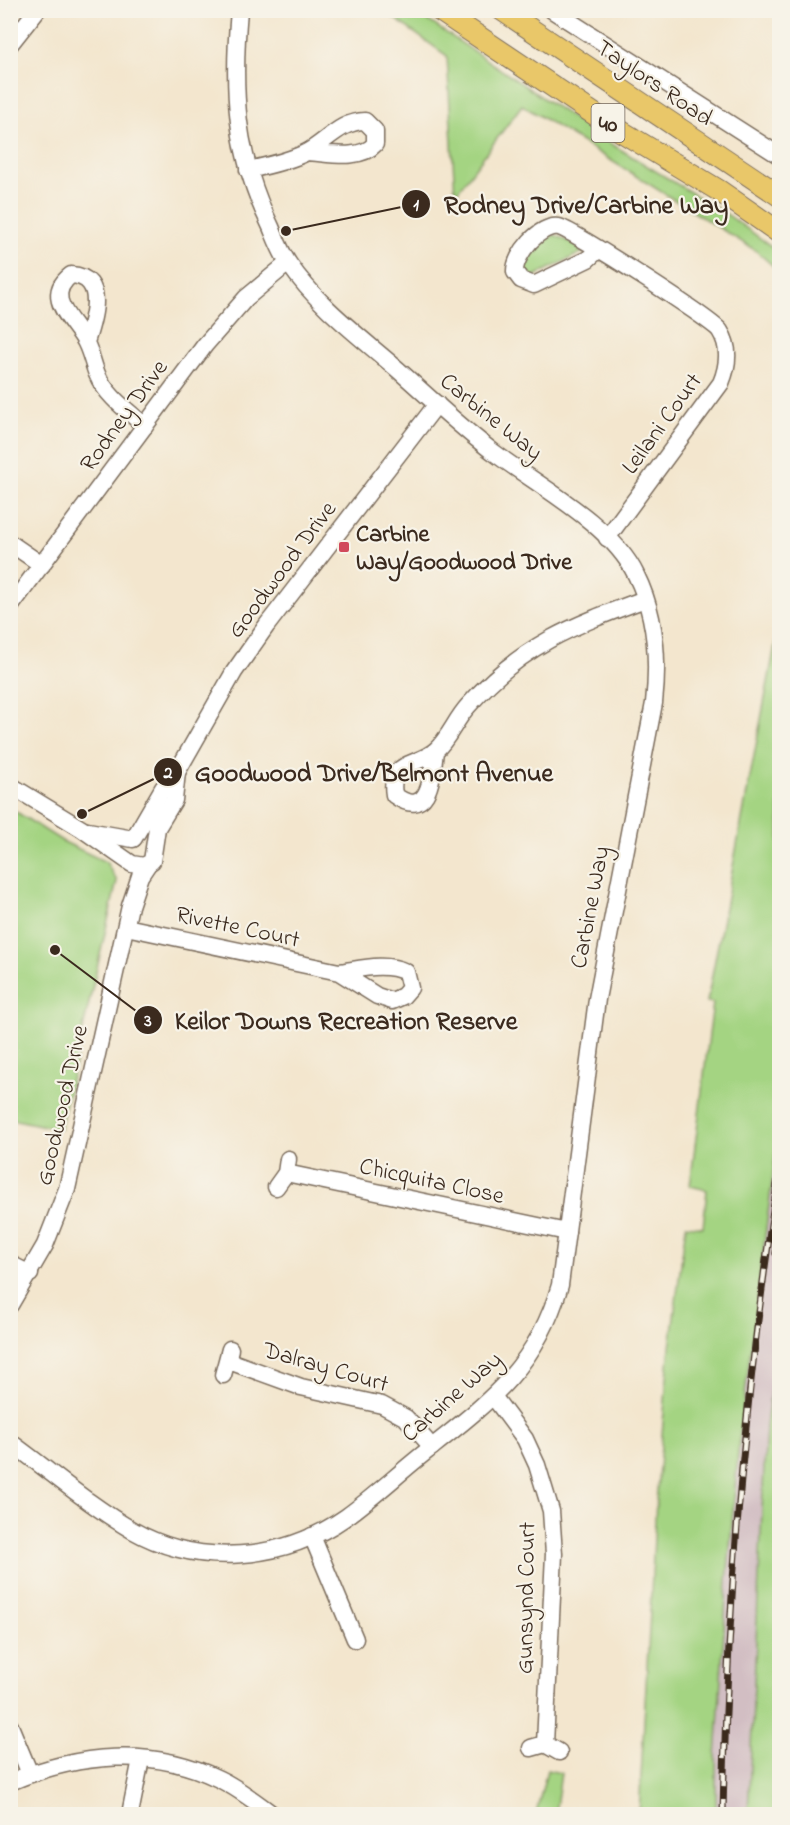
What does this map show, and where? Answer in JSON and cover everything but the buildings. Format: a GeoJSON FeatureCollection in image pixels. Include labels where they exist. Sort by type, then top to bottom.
{"type":"FeatureCollection","features":[{"type":"Feature","properties":{"kind":"main road","name":"40"},"geometry":{"type":"LineString","coordinates":[[439,10],[609,124],[718,190],[780,233]]}},
{"type":"Feature","properties":{"kind":"main road","name":"Taylors Road"},"geometry":{"type":"LineString","coordinates":[[502,10],[780,196]]}},
{"type":"Feature","properties":{"kind":"street"},"geometry":{"type":"LineString","coordinates":[[10,44],[37,10]]}},
{"type":"Feature","properties":{"kind":"street","name":"Carbine Way"},"geometry":{"type":"LineString","coordinates":[[10,1442],[109,1515],[156,1542],[178,1549],[246,1555],[297,1543],[347,1517],[493,1396],[519,1371],[547,1324],[560,1285],[604,954],[654,703],[657,673],[655,636],[645,599],[636,574],[607,538],[493,452],[437,404],[316,298],[288,263],[262,210],[248,170],[235,109],[235,55],[239,10]]}},
{"type":"Feature","properties":{"kind":"street"},"geometry":{"type":"LineString","coordinates":[[552,10],[780,156]]}},
{"type":"Feature","properties":{"kind":"street"},"geometry":{"type":"LineString","coordinates":[[248,170],[307,152]]}},
{"type":"Feature","properties":{"kind":"street","name":"Leilani Court"},"geometry":{"type":"LineString","coordinates":[[598,250],[588,259],[534,285],[521,280],[515,272],[520,257],[537,235],[547,228],[564,229],[598,250],[703,316],[720,330],[727,345],[728,365],[721,383],[607,538]]}},
{"type":"Feature","properties":{"kind":"street","name":"Rodney Drive"},"geometry":{"type":"LineString","coordinates":[[10,608],[205,345],[246,298],[288,263]]}},
{"type":"Feature","properties":{"kind":"street"},"geometry":{"type":"LineString","coordinates":[[86,342],[98,376],[114,398],[145,426]]}},
{"type":"Feature","properties":{"kind":"street","name":"Goodwood Drive"},"geometry":{"type":"LineString","coordinates":[[134,838],[163,788],[177,772],[207,716],[267,625],[437,404]]}},
{"type":"Feature","properties":{"kind":"street"},"geometry":{"type":"LineString","coordinates":[[10,543],[42,565]]}},
{"type":"Feature","properties":{"kind":"street"},"geometry":{"type":"LineString","coordinates":[[435,751],[468,706],[498,675],[527,652],[578,623],[645,599]]}},
{"type":"Feature","properties":{"kind":"street","name":"Goodwood Drive"},"geometry":{"type":"LineString","coordinates":[[153,846],[160,822],[174,800],[177,772]]}},
{"type":"Feature","properties":{"kind":"street"},"geometry":{"type":"LineString","coordinates":[[10,784],[136,866],[148,864],[154,856],[153,846],[147,839],[82,829]]}},
{"type":"Feature","properties":{"kind":"street"},"geometry":{"type":"LineString","coordinates":[[128,860],[125,848],[134,838]]}},
{"type":"Feature","properties":{"kind":"street","name":"Goodwood Drive"},"geometry":{"type":"LineString","coordinates":[[128,860],[130,906]]}},
{"type":"Feature","properties":{"kind":"street","name":"Goodwood Drive"},"geometry":{"type":"LineString","coordinates":[[10,1305],[45,1245],[67,1189],[130,906],[140,876],[148,864]]}},
{"type":"Feature","properties":{"kind":"street","name":"Rivette Court"},"geometry":{"type":"LineString","coordinates":[[126,927],[339,972]]}},
{"type":"Feature","properties":{"kind":"street","name":"Chicquita Close"},"geometry":{"type":"LineString","coordinates":[[284,1173],[567,1232]]}},
{"type":"Feature","properties":{"kind":"street"},"geometry":{"type":"LineString","coordinates":[[10,1264],[30,1274]]}},
{"type":"Feature","properties":{"kind":"street","name":"Dalray Court"},"geometry":{"type":"LineString","coordinates":[[227,1362],[301,1387],[382,1405],[406,1418],[432,1447]]}},
{"type":"Feature","properties":{"kind":"street","name":"Gunsynd Court"},"geometry":{"type":"LineString","coordinates":[[493,1396],[525,1439],[537,1465],[550,1510],[554,1554],[545,1748]]}},
{"type":"Feature","properties":{"kind":"street"},"geometry":{"type":"LineString","coordinates":[[312,1536],[355,1640]]}},
{"type":"Feature","properties":{"kind":"street"},"geometry":{"type":"LineString","coordinates":[[10,1726],[30,1774]]}},
{"type":"Feature","properties":{"kind":"street"},"geometry":{"type":"LineString","coordinates":[[10,1782],[65,1762],[93,1758],[166,1762],[219,1778],[272,1815]]}},
{"type":"Feature","properties":{"kind":"street"},"geometry":{"type":"LineString","coordinates":[[130,1815],[141,1759]]}},
{"type":"Feature","properties":{"kind":"shaded area"},"geometry":{"type":"Polygon","coordinates":[[[779,1118],[780,1333],[766,1425],[748,1814],[716,1814],[716,1758],[727,1581],[739,1441],[779,1118]]]}},
{"type":"Feature","properties":{"kind":"green space"},"geometry":{"type":"Polygon","coordinates":[[[384,11],[408,11],[430,22],[613,145],[728,215],[779,252],[779,271],[755,250],[522,105],[455,195],[447,56],[384,11]]]}},
{"type":"Feature","properties":{"kind":"green space"},"geometry":{"type":"Polygon","coordinates":[[[555,235],[581,247],[583,252],[533,277],[525,273],[527,262],[534,250],[555,235]]]}},
{"type":"Feature","properties":{"kind":"green space"},"geometry":{"type":"Polygon","coordinates":[[[779,625],[780,1118],[739,1441],[727,1581],[716,1758],[716,1814],[639,1814],[656,1502],[669,1355],[686,1225],[703,1227],[707,1190],[690,1186],[713,1003],[707,1002],[779,625]]]}},
{"type":"Feature","properties":{"kind":"green space"},"geometry":{"type":"Polygon","coordinates":[[[10,808],[62,841],[106,862],[117,881],[60,1129],[11,1119],[10,808]]]}},
{"type":"Feature","properties":{"kind":"green space"},"geometry":{"type":"Polygon","coordinates":[[[779,1333],[779,1814],[748,1814],[766,1425],[779,1333]]]}},
{"type":"Feature","properties":{"kind":"green space"},"geometry":{"type":"Polygon","coordinates":[[[547,1770],[561,1773],[555,1814],[536,1814],[547,1770]]]}},
{"type":"Feature","properties":{"kind":"railway"},"geometry":{"type":"LineString","coordinates":[[723,1814],[729,1652],[740,1489],[757,1326],[780,1166]]}},
{"type":"Feature","properties":{"kind":"railway"},"geometry":{"type":"LineString","coordinates":[[776,1253],[780,1229]]}},
{"type":"Feature","properties":{"kind":"place","name":"Rodney Drive/Carbine Way"},"geometry":{"type":"Point","coordinates":[286,231]}},
{"type":"Feature","properties":{"kind":"place","name":"Carbine Way/Goodwood Drive"},"geometry":{"type":"Point","coordinates":[344,547]}},
{"type":"Feature","properties":{"kind":"place","name":"Goodwood Drive/Belmont Avenue"},"geometry":{"type":"Point","coordinates":[82,814]}},
{"type":"Feature","properties":{"kind":"place","name":"Keilor Downs Recreation Reserve"},"geometry":{"type":"Point","coordinates":[55,950]}}]}
